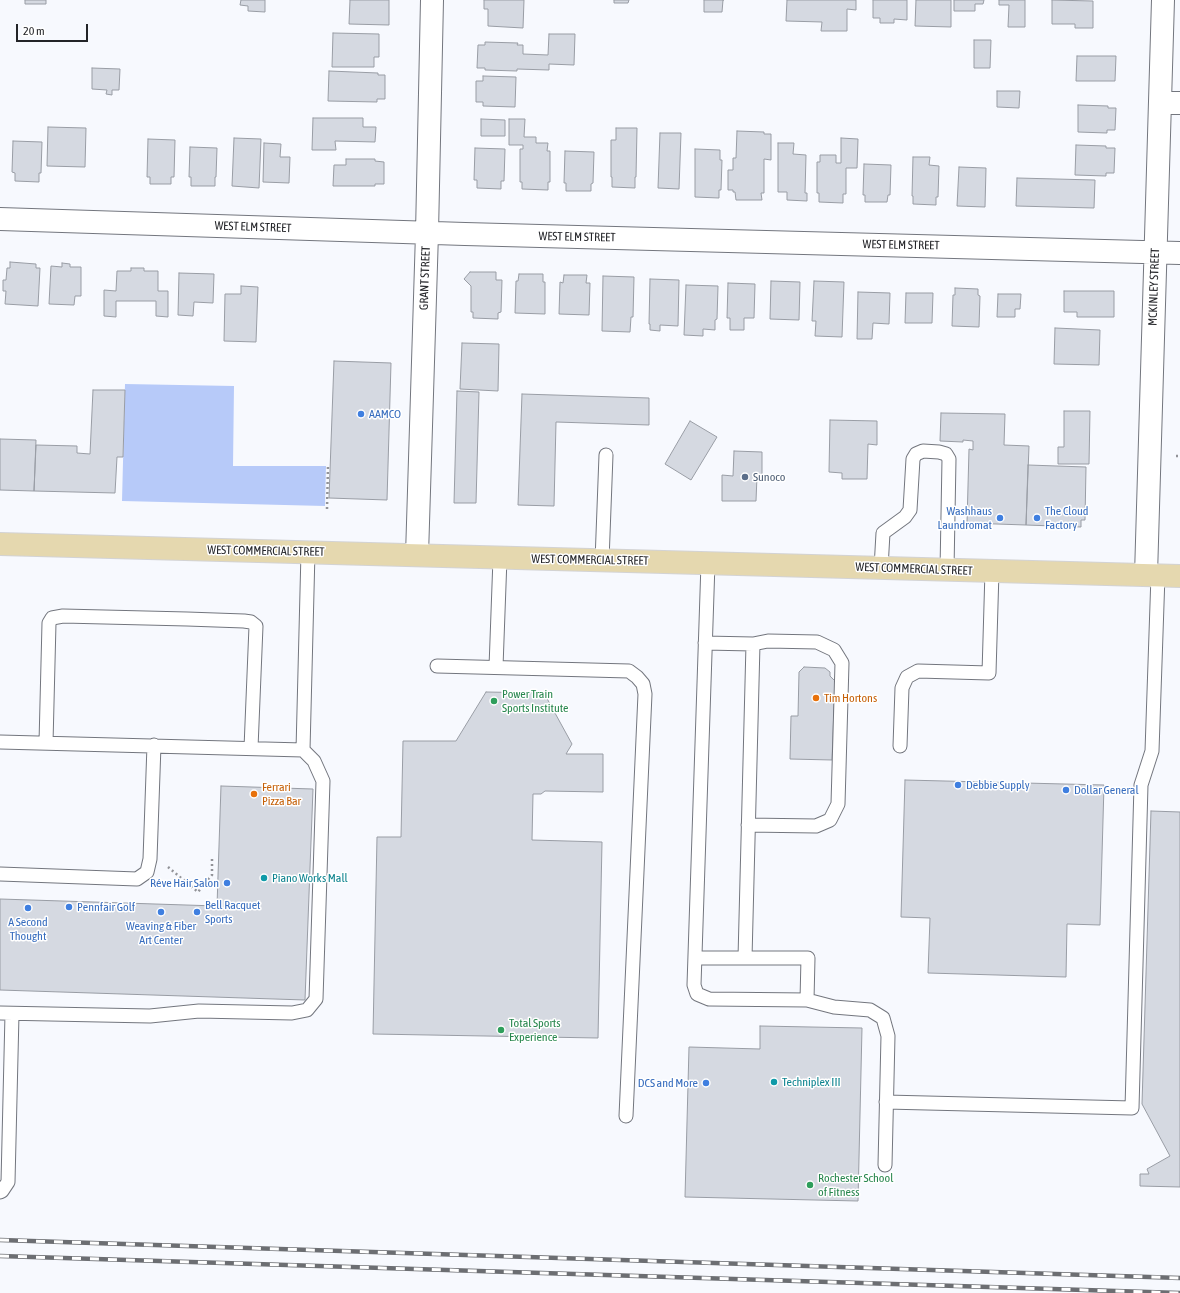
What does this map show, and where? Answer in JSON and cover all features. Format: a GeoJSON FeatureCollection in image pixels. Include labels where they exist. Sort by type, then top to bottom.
{"type":"FeatureCollection","features":[{"type":"Feature","properties":{"kind":"main road","name":"WEST COMMERCIAL STREET"},"geometry":{"type":"LineString","coordinates":[[0,544],[1180,576]]}},
{"type":"Feature","properties":{"kind":"street","name":"GRANT STREET"},"geometry":{"type":"LineString","coordinates":[[417,555],[427,233],[432,0]]}},
{"type":"Feature","properties":{"kind":"street","name":"MCKINLEY STREET"},"geometry":{"type":"LineString","coordinates":[[1152,575],[1155,251],[1170,103],[1163,0]]}},
{"type":"Feature","properties":{"kind":"street","name":"WEST ELM STREET"},"geometry":{"type":"LineString","coordinates":[[0,219],[427,233],[1155,251],[1180,253]]}},
{"type":"Feature","properties":{"kind":"lane"},"geometry":{"type":"LineString","coordinates":[[881,568],[882,533],[905,517],[910,510],[913,459],[916,454],[923,451],[940,452],[946,454],[949,459],[947,570]]}},
{"type":"Feature","properties":{"kind":"lane"},"geometry":{"type":"LineString","coordinates":[[602,560],[606,455]]}},
{"type":"Feature","properties":{"kind":"lane"},"geometry":{"type":"LineString","coordinates":[[303,750],[308,552]]}},
{"type":"Feature","properties":{"kind":"lane"},"geometry":{"type":"LineString","coordinates":[[496,667],[500,558]]}},
{"type":"Feature","properties":{"kind":"lane"},"geometry":{"type":"LineString","coordinates":[[708,563],[694,985],[697,994],[709,999],[807,1000],[834,1007],[870,1010],[883,1018],[888,1036],[885,1165]]}},
{"type":"Feature","properties":{"kind":"lane"},"geometry":{"type":"LineString","coordinates":[[900,746],[902,688],[907,678],[918,671],[989,673],[992,571]]}},
{"type":"Feature","properties":{"kind":"lane"},"geometry":{"type":"LineString","coordinates":[[886,1102],[1132,1108],[1142,785],[1152,751],[1152,575]]}},
{"type":"Feature","properties":{"kind":"lane"},"geometry":{"type":"LineString","coordinates":[[46,743],[49,623],[52,618],[63,616],[187,619],[244,621],[251,622],[256,626],[251,748]]}},
{"type":"Feature","properties":{"kind":"lane"},"geometry":{"type":"LineString","coordinates":[[706,643],[752,644],[768,641],[817,642],[834,650],[842,663],[838,804],[830,820],[816,826],[748,824]]}},
{"type":"Feature","properties":{"kind":"lane"},"geometry":{"type":"LineString","coordinates":[[745,958],[752,644]]}},
{"type":"Feature","properties":{"kind":"lane"},"geometry":{"type":"LineString","coordinates":[[437,666],[629,671],[643,684],[645,702],[626,1116]]}},
{"type":"Feature","properties":{"kind":"lane"},"geometry":{"type":"LineString","coordinates":[[0,742],[303,750],[314,761],[323,781],[316,999],[307,1010],[292,1013],[199,1011],[150,1016],[6,1014],[8,1182],[0,1192]]}},
{"type":"Feature","properties":{"kind":"lane"},"geometry":{"type":"LineString","coordinates":[[0,874],[137,879],[147,872],[151,853],[154,745]]}},
{"type":"Feature","properties":{"kind":"lane"},"geometry":{"type":"LineString","coordinates":[[695,958],[808,958],[807,1000]]}},
{"type":"Feature","properties":{"kind":"path"},"geometry":{"type":"LineString","coordinates":[[327,509],[328,466]]}},
{"type":"Feature","properties":{"kind":"path"},"geometry":{"type":"LineString","coordinates":[[151,853],[198,892],[212,875],[212,856]]}},
{"type":"Feature","properties":{"kind":"shaded area"},"geometry":{"type":"Polygon","coordinates":[[[125,384],[234,386],[233,466],[326,466],[325,506],[122,501],[125,384]]]}},
{"type":"Feature","properties":{"kind":"building"},"geometry":{"type":"Polygon","coordinates":[[[25,0],[46,0],[46,4],[25,4],[25,0]]]}},
{"type":"Feature","properties":{"kind":"building"},"geometry":{"type":"Polygon","coordinates":[[[241,0],[265,0],[265,12],[248,11],[248,6],[240,5],[241,0]]]}},
{"type":"Feature","properties":{"kind":"building"},"geometry":{"type":"Polygon","coordinates":[[[350,0],[389,0],[389,25],[349,24],[350,0]]]}},
{"type":"Feature","properties":{"kind":"building"},"geometry":{"type":"Polygon","coordinates":[[[484,0],[524,0],[523,28],[488,26],[488,9],[484,9],[484,0]]]}},
{"type":"Feature","properties":{"kind":"building"},"geometry":{"type":"Polygon","coordinates":[[[614,0],[629,0],[628,3],[614,3],[614,0]]]}},
{"type":"Feature","properties":{"kind":"building"},"geometry":{"type":"Polygon","coordinates":[[[704,0],[723,0],[722,12],[704,12],[704,0]]]}},
{"type":"Feature","properties":{"kind":"building"},"geometry":{"type":"Polygon","coordinates":[[[787,0],[856,0],[856,10],[847,9],[847,31],[821,31],[822,22],[786,21],[787,0]]]}},
{"type":"Feature","properties":{"kind":"building"},"geometry":{"type":"Polygon","coordinates":[[[873,0],[907,0],[907,20],[894,19],[894,23],[880,23],[880,18],[873,18],[873,0]]]}},
{"type":"Feature","properties":{"kind":"building"},"geometry":{"type":"Polygon","coordinates":[[[916,0],[951,0],[951,27],[915,26],[916,0]]]}},
{"type":"Feature","properties":{"kind":"building"},"geometry":{"type":"Polygon","coordinates":[[[954,0],[984,0],[983,4],[975,4],[975,11],[954,11],[954,0]]]}},
{"type":"Feature","properties":{"kind":"building"},"geometry":{"type":"Polygon","coordinates":[[[999,0],[1025,0],[1025,27],[1008,27],[1009,5],[999,5],[999,0]]]}},
{"type":"Feature","properties":{"kind":"building"},"geometry":{"type":"Polygon","coordinates":[[[1052,0],[1093,1],[1093,28],[1075,28],[1075,24],[1052,24],[1052,0]]]}},
{"type":"Feature","properties":{"kind":"building"},"geometry":{"type":"Polygon","coordinates":[[[333,33],[379,34],[379,57],[374,57],[374,67],[332,67],[333,33]]]}},
{"type":"Feature","properties":{"kind":"building"},"geometry":{"type":"Polygon","coordinates":[[[549,34],[575,34],[574,65],[549,64],[549,70],[517,69],[517,71],[485,70],[485,68],[477,68],[478,45],[485,45],[485,42],[518,43],[517,45],[523,45],[523,54],[548,55],[549,34]]]}},
{"type":"Feature","properties":{"kind":"building"},"geometry":{"type":"Polygon","coordinates":[[[974,40],[991,40],[990,68],[974,68],[974,40]]]}},
{"type":"Feature","properties":{"kind":"building"},"geometry":{"type":"Polygon","coordinates":[[[1077,56],[1116,56],[1115,81],[1076,81],[1077,56]]]}},
{"type":"Feature","properties":{"kind":"building"},"geometry":{"type":"Polygon","coordinates":[[[92,68],[120,69],[119,90],[112,90],[112,95],[106,94],[107,90],[92,89],[92,68]]]}},
{"type":"Feature","properties":{"kind":"building"},"geometry":{"type":"Polygon","coordinates":[[[329,71],[378,73],[378,75],[385,75],[385,99],[377,99],[377,102],[328,101],[329,71]]]}},
{"type":"Feature","properties":{"kind":"building"},"geometry":{"type":"Polygon","coordinates":[[[483,76],[516,77],[515,107],[483,106],[483,102],[476,102],[476,81],[483,81],[483,76]]]}},
{"type":"Feature","properties":{"kind":"building"},"geometry":{"type":"Polygon","coordinates":[[[997,91],[1020,91],[1019,108],[997,107],[997,91]]]}},
{"type":"Feature","properties":{"kind":"building"},"geometry":{"type":"Polygon","coordinates":[[[1078,105],[1108,106],[1108,108],[1116,108],[1115,130],[1107,130],[1107,133],[1078,132],[1078,105]]]}},
{"type":"Feature","properties":{"kind":"building"},"geometry":{"type":"Polygon","coordinates":[[[313,118],[363,118],[363,127],[376,127],[375,142],[335,141],[336,150],[312,150],[313,118]]]}},
{"type":"Feature","properties":{"kind":"building"},"geometry":{"type":"Polygon","coordinates":[[[481,119],[505,120],[505,136],[481,136],[481,119]]]}},
{"type":"Feature","properties":{"kind":"building"},"geometry":{"type":"Polygon","coordinates":[[[509,119],[525,119],[524,137],[536,137],[536,143],[548,143],[547,151],[550,151],[550,182],[548,182],[548,190],[522,189],[522,182],[520,182],[520,149],[523,149],[523,145],[509,145],[509,119]]]}},
{"type":"Feature","properties":{"kind":"building"},"geometry":{"type":"Polygon","coordinates":[[[48,127],[86,128],[85,167],[47,166],[48,127]]]}},
{"type":"Feature","properties":{"kind":"building"},"geometry":{"type":"Polygon","coordinates":[[[616,128],[637,128],[635,188],[612,187],[611,140],[616,140],[616,128]]]}},
{"type":"Feature","properties":{"kind":"building"},"geometry":{"type":"Polygon","coordinates":[[[737,131],[764,132],[764,134],[771,134],[771,160],[764,159],[764,193],[761,193],[762,200],[736,200],[735,192],[733,192],[733,190],[728,190],[728,170],[733,170],[733,158],[736,158],[737,131]]]}},
{"type":"Feature","properties":{"kind":"building"},"geometry":{"type":"Polygon","coordinates":[[[660,133],[681,133],[679,189],[658,188],[660,133]]]}},
{"type":"Feature","properties":{"kind":"building"},"geometry":{"type":"Polygon","coordinates":[[[234,138],[261,139],[259,188],[232,186],[234,138]]]}},
{"type":"Feature","properties":{"kind":"building"},"geometry":{"type":"Polygon","coordinates":[[[841,138],[858,139],[857,168],[846,168],[846,194],[843,194],[843,203],[819,202],[819,193],[817,193],[817,162],[820,162],[820,155],[836,155],[836,163],[841,163],[841,138]]]}},
{"type":"Feature","properties":{"kind":"building"},"geometry":{"type":"Polygon","coordinates":[[[148,139],[175,140],[174,177],[171,177],[171,184],[150,184],[150,177],[147,177],[148,139]]]}},
{"type":"Feature","properties":{"kind":"building"},"geometry":{"type":"Polygon","coordinates":[[[13,141],[42,142],[41,173],[39,173],[39,182],[15,181],[15,173],[12,172],[13,141]]]}},
{"type":"Feature","properties":{"kind":"building"},"geometry":{"type":"Polygon","coordinates":[[[264,143],[281,144],[280,157],[290,157],[289,183],[263,182],[264,143]]]}},
{"type":"Feature","properties":{"kind":"building"},"geometry":{"type":"Polygon","coordinates":[[[778,143],[794,143],[793,154],[806,155],[805,193],[807,193],[807,201],[787,200],[787,192],[778,192],[778,143]]]}},
{"type":"Feature","properties":{"kind":"building"},"geometry":{"type":"Polygon","coordinates":[[[1076,145],[1106,146],[1106,148],[1115,148],[1114,173],[1106,173],[1106,176],[1075,175],[1076,145]]]}},
{"type":"Feature","properties":{"kind":"building"},"geometry":{"type":"Polygon","coordinates":[[[190,147],[217,148],[215,186],[191,186],[191,177],[189,177],[190,147]]]}},
{"type":"Feature","properties":{"kind":"building"},"geometry":{"type":"Polygon","coordinates":[[[475,148],[505,149],[504,181],[501,181],[501,189],[477,188],[477,180],[474,180],[475,148]]]}},
{"type":"Feature","properties":{"kind":"building"},"geometry":{"type":"Polygon","coordinates":[[[695,149],[720,150],[720,160],[722,160],[721,190],[719,190],[719,198],[695,197],[695,149]]]}},
{"type":"Feature","properties":{"kind":"building"},"geometry":{"type":"Polygon","coordinates":[[[565,151],[594,152],[593,183],[591,184],[591,191],[566,191],[566,183],[564,183],[565,151]]]}},
{"type":"Feature","properties":{"kind":"building"},"geometry":{"type":"Polygon","coordinates":[[[913,157],[930,157],[929,165],[939,166],[938,197],[936,197],[936,205],[913,204],[913,157]]]}},
{"type":"Feature","properties":{"kind":"building"},"geometry":{"type":"Polygon","coordinates":[[[346,159],[375,159],[375,161],[384,162],[384,184],[375,184],[375,186],[333,186],[334,165],[346,165],[346,159]]]}},
{"type":"Feature","properties":{"kind":"building"},"geometry":{"type":"Polygon","coordinates":[[[864,164],[891,165],[890,195],[888,195],[887,202],[865,202],[865,195],[863,195],[864,164]]]}},
{"type":"Feature","properties":{"kind":"building"},"geometry":{"type":"Polygon","coordinates":[[[959,167],[986,168],[985,207],[957,206],[959,167]]]}},
{"type":"Feature","properties":{"kind":"building"},"geometry":{"type":"Polygon","coordinates":[[[1017,178],[1095,180],[1094,208],[1016,206],[1017,178]]]}},
{"type":"Feature","properties":{"kind":"building"},"geometry":{"type":"Polygon","coordinates":[[[10,262],[36,264],[36,268],[40,268],[38,306],[5,304],[6,291],[3,291],[3,280],[6,280],[7,268],[10,268],[10,262]]]}},
{"type":"Feature","properties":{"kind":"building"},"geometry":{"type":"Polygon","coordinates":[[[62,263],[70,264],[70,267],[81,267],[81,296],[75,296],[74,305],[49,304],[51,266],[62,267],[62,263]]]}},
{"type":"Feature","properties":{"kind":"building"},"geometry":{"type":"Polygon","coordinates":[[[131,268],[144,268],[144,271],[158,271],[158,291],[168,291],[168,317],[156,316],[156,301],[116,301],[116,317],[104,316],[104,290],[116,291],[117,271],[131,271],[131,268]]]}},
{"type":"Feature","properties":{"kind":"building"},"geometry":{"type":"Polygon","coordinates":[[[470,272],[496,272],[496,280],[502,280],[501,312],[498,313],[498,319],[473,318],[473,312],[471,312],[471,286],[464,279],[470,272]]]}},
{"type":"Feature","properties":{"kind":"building"},"geometry":{"type":"Polygon","coordinates":[[[179,273],[214,274],[213,303],[194,302],[193,316],[178,315],[179,273]]]}},
{"type":"Feature","properties":{"kind":"building"},"geometry":{"type":"Polygon","coordinates":[[[519,274],[543,274],[543,282],[545,282],[545,314],[515,313],[516,281],[518,281],[519,274]]]}},
{"type":"Feature","properties":{"kind":"building"},"geometry":{"type":"Polygon","coordinates":[[[564,275],[587,275],[586,283],[590,283],[589,315],[559,314],[560,282],[563,283],[564,275]]]}},
{"type":"Feature","properties":{"kind":"building"},"geometry":{"type":"Polygon","coordinates":[[[603,276],[634,277],[633,317],[631,317],[630,332],[602,331],[603,276]]]}},
{"type":"Feature","properties":{"kind":"building"},"geometry":{"type":"Polygon","coordinates":[[[650,279],[679,280],[678,326],[660,325],[660,331],[650,330],[650,279]]]}},
{"type":"Feature","properties":{"kind":"building"},"geometry":{"type":"Polygon","coordinates":[[[771,281],[800,282],[799,320],[770,319],[771,281]]]}},
{"type":"Feature","properties":{"kind":"building"},"geometry":{"type":"Polygon","coordinates":[[[814,281],[844,282],[842,337],[815,336],[816,321],[812,321],[814,281]]]}},
{"type":"Feature","properties":{"kind":"building"},"geometry":{"type":"Polygon","coordinates":[[[728,283],[755,284],[754,318],[744,318],[744,330],[730,330],[730,318],[727,318],[728,283]]]}},
{"type":"Feature","properties":{"kind":"building"},"geometry":{"type":"Polygon","coordinates":[[[686,285],[718,286],[717,319],[715,320],[715,330],[703,329],[703,336],[684,335],[686,285]]]}},
{"type":"Feature","properties":{"kind":"building"},"geometry":{"type":"Polygon","coordinates":[[[241,286],[258,287],[256,342],[224,341],[225,294],[241,294],[241,286]]]}},
{"type":"Feature","properties":{"kind":"building"},"geometry":{"type":"Polygon","coordinates":[[[955,288],[978,289],[978,295],[980,296],[979,327],[952,326],[953,295],[955,295],[955,288]]]}},
{"type":"Feature","properties":{"kind":"building"},"geometry":{"type":"Polygon","coordinates":[[[1064,291],[1114,291],[1114,317],[1077,317],[1077,312],[1064,312],[1064,291]]]}},
{"type":"Feature","properties":{"kind":"building"},"geometry":{"type":"Polygon","coordinates":[[[858,292],[890,293],[889,324],[873,323],[872,339],[857,339],[858,292]]]}},
{"type":"Feature","properties":{"kind":"building"},"geometry":{"type":"Polygon","coordinates":[[[906,293],[933,293],[932,323],[905,323],[906,293]]]}},
{"type":"Feature","properties":{"kind":"building"},"geometry":{"type":"Polygon","coordinates":[[[998,294],[1021,294],[1020,309],[1015,309],[1015,317],[997,317],[998,294]]]}},
{"type":"Feature","properties":{"kind":"building"},"geometry":{"type":"Polygon","coordinates":[[[1055,328],[1100,330],[1099,365],[1054,364],[1055,328]]]}},
{"type":"Feature","properties":{"kind":"building"},"geometry":{"type":"Polygon","coordinates":[[[462,343],[499,344],[498,391],[460,389],[462,343]]]}},
{"type":"Feature","properties":{"kind":"building","name":"AAMCO"},"geometry":{"type":"Polygon","coordinates":[[[334,361],[391,363],[387,500],[329,498],[334,361]]]}},
{"type":"Feature","properties":{"kind":"building"},"geometry":{"type":"Polygon","coordinates":[[[93,390],[125,390],[123,457],[117,457],[115,493],[34,491],[36,445],[77,446],[77,453],[90,454],[93,390]]]}},
{"type":"Feature","properties":{"kind":"building"},"geometry":{"type":"Polygon","coordinates":[[[457,391],[479,392],[476,503],[454,503],[457,391]]]}},
{"type":"Feature","properties":{"kind":"building"},"geometry":{"type":"Polygon","coordinates":[[[522,394],[649,398],[649,425],[556,422],[554,506],[518,505],[522,394]]]}},
{"type":"Feature","properties":{"kind":"building"},"geometry":{"type":"Polygon","coordinates":[[[1064,411],[1090,411],[1089,464],[1058,464],[1058,447],[1064,447],[1064,411]]]}},
{"type":"Feature","properties":{"kind":"building"},"geometry":{"type":"Polygon","coordinates":[[[941,413],[1005,414],[1004,445],[1029,446],[1026,525],[967,523],[969,449],[973,450],[973,441],[940,441],[941,413]]]}},
{"type":"Feature","properties":{"kind":"building"},"geometry":{"type":"Polygon","coordinates":[[[830,420],[877,421],[877,445],[868,444],[867,479],[842,479],[842,473],[829,472],[830,420]]]}},
{"type":"Feature","properties":{"kind":"building"},"geometry":{"type":"Polygon","coordinates":[[[690,421],[717,437],[691,480],[665,464],[690,421]]]}},
{"type":"Feature","properties":{"kind":"building"},"geometry":{"type":"Polygon","coordinates":[[[0,439],[36,440],[34,491],[0,490],[0,439]]]}},
{"type":"Feature","properties":{"kind":"building"},"geometry":{"type":"Polygon","coordinates":[[[734,451],[762,452],[762,476],[757,476],[756,501],[722,501],[722,475],[733,476],[734,451]]]}},
{"type":"Feature","properties":{"kind":"building"},"geometry":{"type":"Polygon","coordinates":[[[1028,465],[1086,467],[1085,520],[1081,520],[1081,527],[1026,525],[1028,465]]]}},
{"type":"Feature","properties":{"kind":"building","name":"Tim Hortons"},"geometry":{"type":"Polygon","coordinates":[[[804,667],[825,668],[830,672],[830,676],[835,681],[832,760],[790,759],[791,716],[798,716],[799,672],[804,667]]]}},
{"type":"Feature","properties":{"kind":"building"},"geometry":{"type":"Polygon","coordinates":[[[486,692],[544,693],[572,744],[566,754],[603,754],[603,792],[545,791],[541,794],[533,794],[532,840],[602,842],[598,1038],[373,1034],[377,837],[401,837],[403,741],[456,741],[486,692]]]}},
{"type":"Feature","properties":{"kind":"building"},"geometry":{"type":"Polygon","coordinates":[[[905,780],[1104,785],[1100,925],[1067,924],[1066,977],[928,973],[930,918],[901,917],[905,780]]]}},
{"type":"Feature","properties":{"kind":"building","name":"Piano Works Mall"},"geometry":{"type":"Polygon","coordinates":[[[221,786],[313,789],[305,1000],[0,990],[0,899],[217,906],[221,786]]]}},
{"type":"Feature","properties":{"kind":"building"},"geometry":{"type":"Polygon","coordinates":[[[1151,811],[1180,812],[1180,1187],[1140,1186],[1140,1174],[1149,1174],[1147,1169],[1170,1156],[1142,1104],[1151,811]]]}},
{"type":"Feature","properties":{"kind":"building","name":"Techniplex III"},"geometry":{"type":"Polygon","coordinates":[[[760,1026],[862,1028],[858,1201],[685,1197],[689,1047],[760,1049],[760,1026]]]}},
{"type":"Feature","properties":{"kind":"railway"},"geometry":{"type":"LineString","coordinates":[[0,1240],[1180,1278]]}},
{"type":"Feature","properties":{"kind":"railway"},"geometry":{"type":"LineString","coordinates":[[0,1256],[1180,1293]]}},
{"type":"Feature","properties":{"kind":"place","name":"AAMCO"},"geometry":{"type":"Point","coordinates":[361,414]}},
{"type":"Feature","properties":{"kind":"place","name":"Sunoco"},"geometry":{"type":"Point","coordinates":[745,477]}},
{"type":"Feature","properties":{"kind":"place","name":"Washhaus Laundromat"},"geometry":{"type":"Point","coordinates":[1000,518]}},
{"type":"Feature","properties":{"kind":"place","name":"The Cloud Factory"},"geometry":{"type":"Point","coordinates":[1037,518]}},
{"type":"Feature","properties":{"kind":"place","name":"Tim Hortons"},"geometry":{"type":"Point","coordinates":[816,698]}},
{"type":"Feature","properties":{"kind":"place","name":"Power Train Sports Institute"},"geometry":{"type":"Point","coordinates":[494,701]}},
{"type":"Feature","properties":{"kind":"place","name":"Debbie Supply"},"geometry":{"type":"Point","coordinates":[958,785]}},
{"type":"Feature","properties":{"kind":"place","name":"Dollar General"},"geometry":{"type":"Point","coordinates":[1066,790]}},
{"type":"Feature","properties":{"kind":"place","name":"Ferrari Pizza Bar"},"geometry":{"type":"Point","coordinates":[254,794]}},
{"type":"Feature","properties":{"kind":"place","name":"Piano Works Mall"},"geometry":{"type":"Point","coordinates":[264,878]}},
{"type":"Feature","properties":{"kind":"place","name":"Réve Hair Salon"},"geometry":{"type":"Point","coordinates":[227,883]}},
{"type":"Feature","properties":{"kind":"place","name":"Pennfair Golf"},"geometry":{"type":"Point","coordinates":[69,907]}},
{"type":"Feature","properties":{"kind":"place","name":"A Second Thought"},"geometry":{"type":"Point","coordinates":[28,908]}},
{"type":"Feature","properties":{"kind":"place","name":"Weaving & Fiber Art Center"},"geometry":{"type":"Point","coordinates":[161,912]}},
{"type":"Feature","properties":{"kind":"place","name":"Bell Racquet Sports"},"geometry":{"type":"Point","coordinates":[197,912]}},
{"type":"Feature","properties":{"kind":"place","name":"Total Sports Experience"},"geometry":{"type":"Point","coordinates":[501,1030]}},
{"type":"Feature","properties":{"kind":"place","name":"Techniplex III"},"geometry":{"type":"Point","coordinates":[774,1082]}},
{"type":"Feature","properties":{"kind":"place","name":"DCS and More"},"geometry":{"type":"Point","coordinates":[706,1083]}},
{"type":"Feature","properties":{"kind":"place","name":"Rochester School of Fitness"},"geometry":{"type":"Point","coordinates":[810,1185]}}]}
